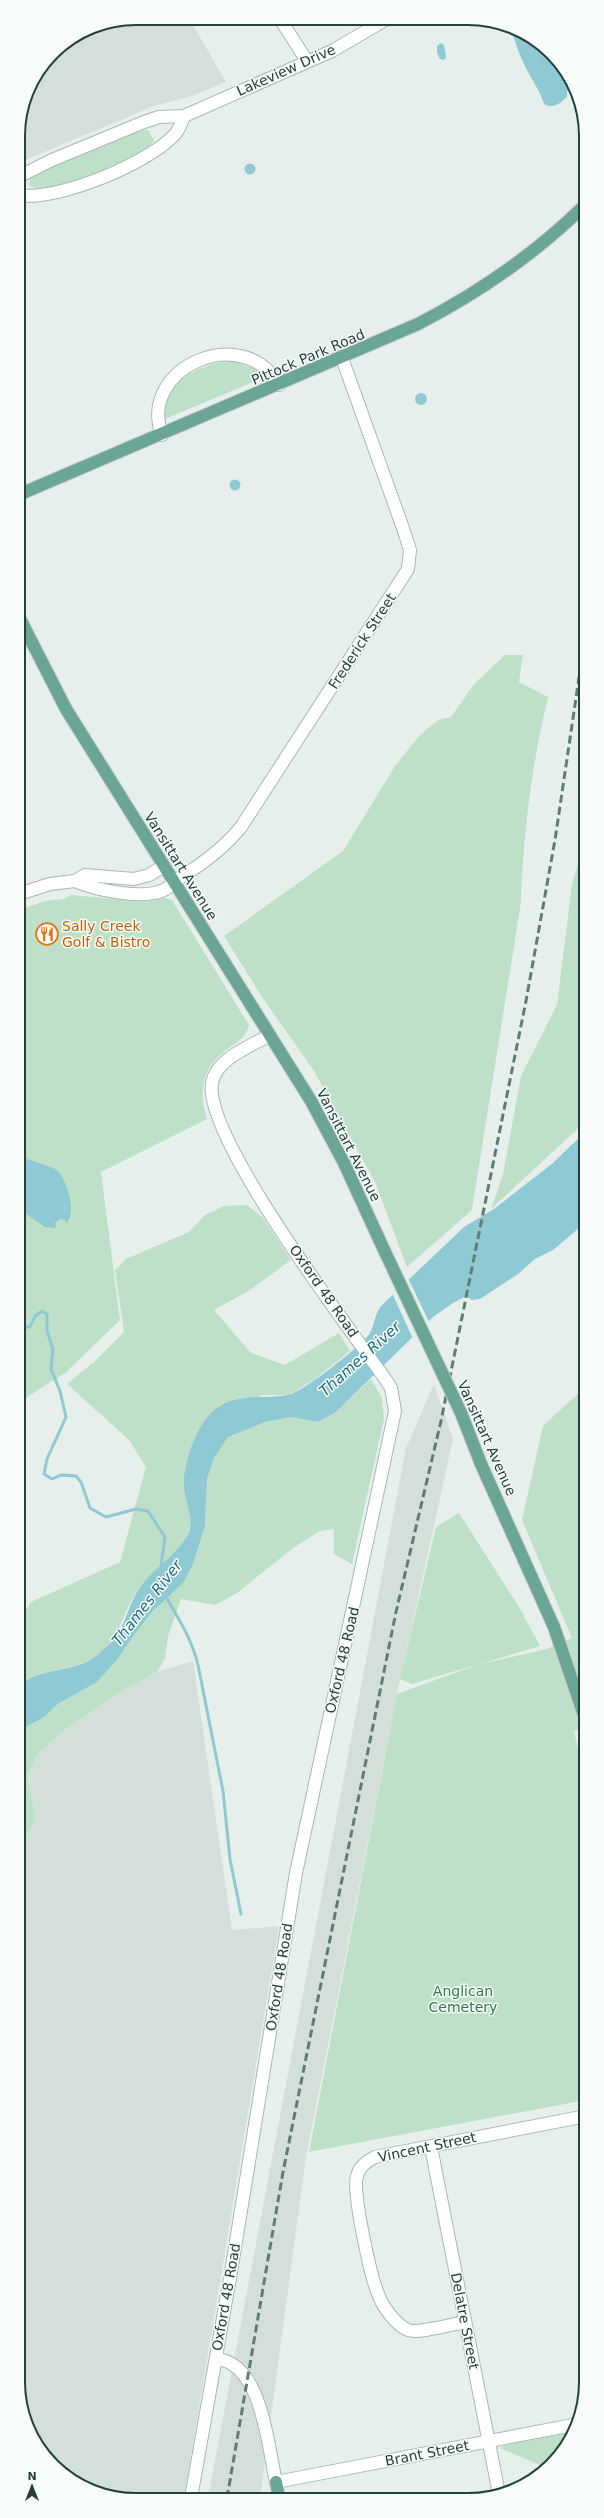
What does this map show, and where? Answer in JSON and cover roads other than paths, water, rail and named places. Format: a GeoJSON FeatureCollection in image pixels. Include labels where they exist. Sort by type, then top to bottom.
{"type":"FeatureCollection","features":[{"type":"Feature","properties":{"kind":"main road","name":"Pittock Park Road"},"geometry":{"type":"LineString","coordinates":[[25,492],[279,385],[418,324],[473,294],[523,260],[579,210]]}},
{"type":"Feature","properties":{"kind":"main road","name":"Vansittart Avenue"},"geometry":{"type":"LineString","coordinates":[[25,629],[66,708],[268,1036],[311,1102],[337,1149],[461,1413],[481,1464],[554,1627],[579,1700]]}},
{"type":"Feature","properties":{"kind":"main road"},"geometry":{"type":"LineString","coordinates":[[276,2482],[278,2493]]}},
{"type":"Feature","properties":{"kind":"street"},"geometry":{"type":"LineString","coordinates":[[284,25],[307,61]]}},
{"type":"Feature","properties":{"kind":"street","name":"Lakeview Drive"},"geometry":{"type":"LineString","coordinates":[[25,174],[52,160],[144,122],[159,118],[184,116],[351,41],[377,25]]}},
{"type":"Feature","properties":{"kind":"street"},"geometry":{"type":"LineString","coordinates":[[25,194],[67,190],[138,161],[176,133],[184,116]]}},
{"type":"Feature","properties":{"kind":"street"},"geometry":{"type":"LineString","coordinates":[[162,435],[157,415],[164,391],[183,370],[200,360],[226,354],[248,358],[269,369],[279,385]]}},
{"type":"Feature","properties":{"kind":"street","name":"Frederick Street"},"geometry":{"type":"LineString","coordinates":[[75,880],[92,888],[140,893],[164,890],[198,867],[229,842],[241,827],[410,564],[410,550],[404,531],[342,358]]}},
{"type":"Feature","properties":{"kind":"street"},"geometry":{"type":"LineString","coordinates":[[25,892],[50,884],[75,880],[85,875],[134,879],[149,875],[164,866]]}},
{"type":"Feature","properties":{"kind":"street","name":"Oxford 48 Road"},"geometry":{"type":"LineString","coordinates":[[192,2493],[216,2359],[296,1873],[395,1411],[391,1388],[261,1200],[220,1123],[212,1098],[212,1082],[217,1070],[227,1060],[268,1036]]}},
{"type":"Feature","properties":{"kind":"street","name":"Vincent Street"},"geometry":{"type":"LineString","coordinates":[[465,2322],[412,2331],[402,2326],[389,2312],[375,2286],[359,2208],[356,2188],[357,2176],[369,2161],[375,2157],[579,2117]]}},
{"type":"Feature","properties":{"kind":"street","name":"Delatre Street"},"geometry":{"type":"LineString","coordinates":[[431,2147],[498,2489]]}},
{"type":"Feature","properties":{"kind":"street"},"geometry":{"type":"LineString","coordinates":[[216,2359],[228,2360],[239,2369],[255,2392],[261,2406],[276,2482]]}},
{"type":"Feature","properties":{"kind":"street","name":"Brant Street"},"geometry":{"type":"LineString","coordinates":[[276,2482],[571,2425]]}},
{"type":"Feature","properties":{"kind":"water"},"geometry":{"type":"Polygon","coordinates":[[[513,34],[536,48],[547,57],[556,68],[569,89],[567,91],[567,97],[559,104],[551,106],[544,104],[513,34]]]}},
{"type":"Feature","properties":{"kind":"water"},"geometry":{"type":"Polygon","coordinates":[[[441,43],[444,45],[446,57],[444,60],[440,59],[437,53],[437,46],[441,43]]]}},
{"type":"Feature","properties":{"kind":"water"},"geometry":{"type":"Polygon","coordinates":[[[250,163],[254,165],[256,169],[254,173],[250,175],[246,173],[244,169],[246,165],[250,163]]]}},
{"type":"Feature","properties":{"kind":"water"},"geometry":{"type":"Polygon","coordinates":[[[423,393],[426,394],[426,404],[419,405],[416,404],[415,397],[416,394],[423,393]]]}},
{"type":"Feature","properties":{"kind":"water"},"geometry":{"type":"Polygon","coordinates":[[[235,479],[239,481],[241,485],[239,489],[235,491],[231,489],[229,485],[231,481],[235,479]]]}},
{"type":"Feature","properties":{"kind":"water","name":"Thames River"},"geometry":{"type":"Polygon","coordinates":[[[579,1138],[579,1228],[553,1250],[535,1259],[518,1274],[480,1299],[472,1300],[466,1296],[433,1317],[336,1412],[318,1422],[291,1417],[265,1422],[228,1437],[214,1458],[207,1479],[205,1526],[193,1564],[183,1583],[154,1610],[134,1635],[117,1660],[97,1682],[58,1704],[43,1718],[25,1727],[25,1682],[45,1673],[87,1662],[102,1652],[117,1635],[134,1597],[141,1586],[176,1551],[186,1538],[189,1531],[190,1518],[184,1485],[184,1476],[188,1457],[196,1437],[205,1420],[211,1413],[220,1406],[238,1399],[288,1395],[305,1386],[330,1369],[368,1336],[372,1330],[381,1306],[464,1227],[494,1209],[553,1163],[579,1138]]]}},
{"type":"Feature","properties":{"kind":"water"},"geometry":{"type":"Polygon","coordinates":[[[25,1158],[57,1170],[64,1180],[67,1188],[71,1204],[69,1218],[66,1223],[65,1220],[60,1219],[55,1223],[56,1228],[45,1227],[25,1213],[25,1158]]]}},
{"type":"Feature","properties":{"kind":"waterway","name":"Thames River"},"geometry":{"type":"LineString","coordinates":[[25,1327],[30,1327],[35,1316],[42,1311],[47,1314],[47,1331],[53,1349],[51,1369],[60,1391],[66,1417],[47,1459],[44,1474],[52,1479],[61,1475],[76,1476],[81,1482],[90,1508],[106,1517],[136,1509],[148,1511],[165,1537],[161,1567]]}},
{"type":"Feature","properties":{"kind":"waterway","name":"Thames River"},"geometry":{"type":"LineString","coordinates":[[162,1596],[166,1597],[185,1630],[198,1665],[223,1791],[230,1859],[241,1914]]}},
{"type":"Feature","properties":{"kind":"railway"},"geometry":{"type":"LineString","coordinates":[[228,2493],[283,2172],[396,1612],[441,1421],[526,1001],[555,840],[579,678]]}},
{"type":"Feature","properties":{"kind":"place","name":"Sally Creek Golf & Bistro"},"geometry":{"type":"Point","coordinates":[47,934]}},
{"type":"Feature","properties":{"kind":"park label","name":"Anglican Cemetery"},"geometry":{"type":"Point","coordinates":[463,2000]}}]}
